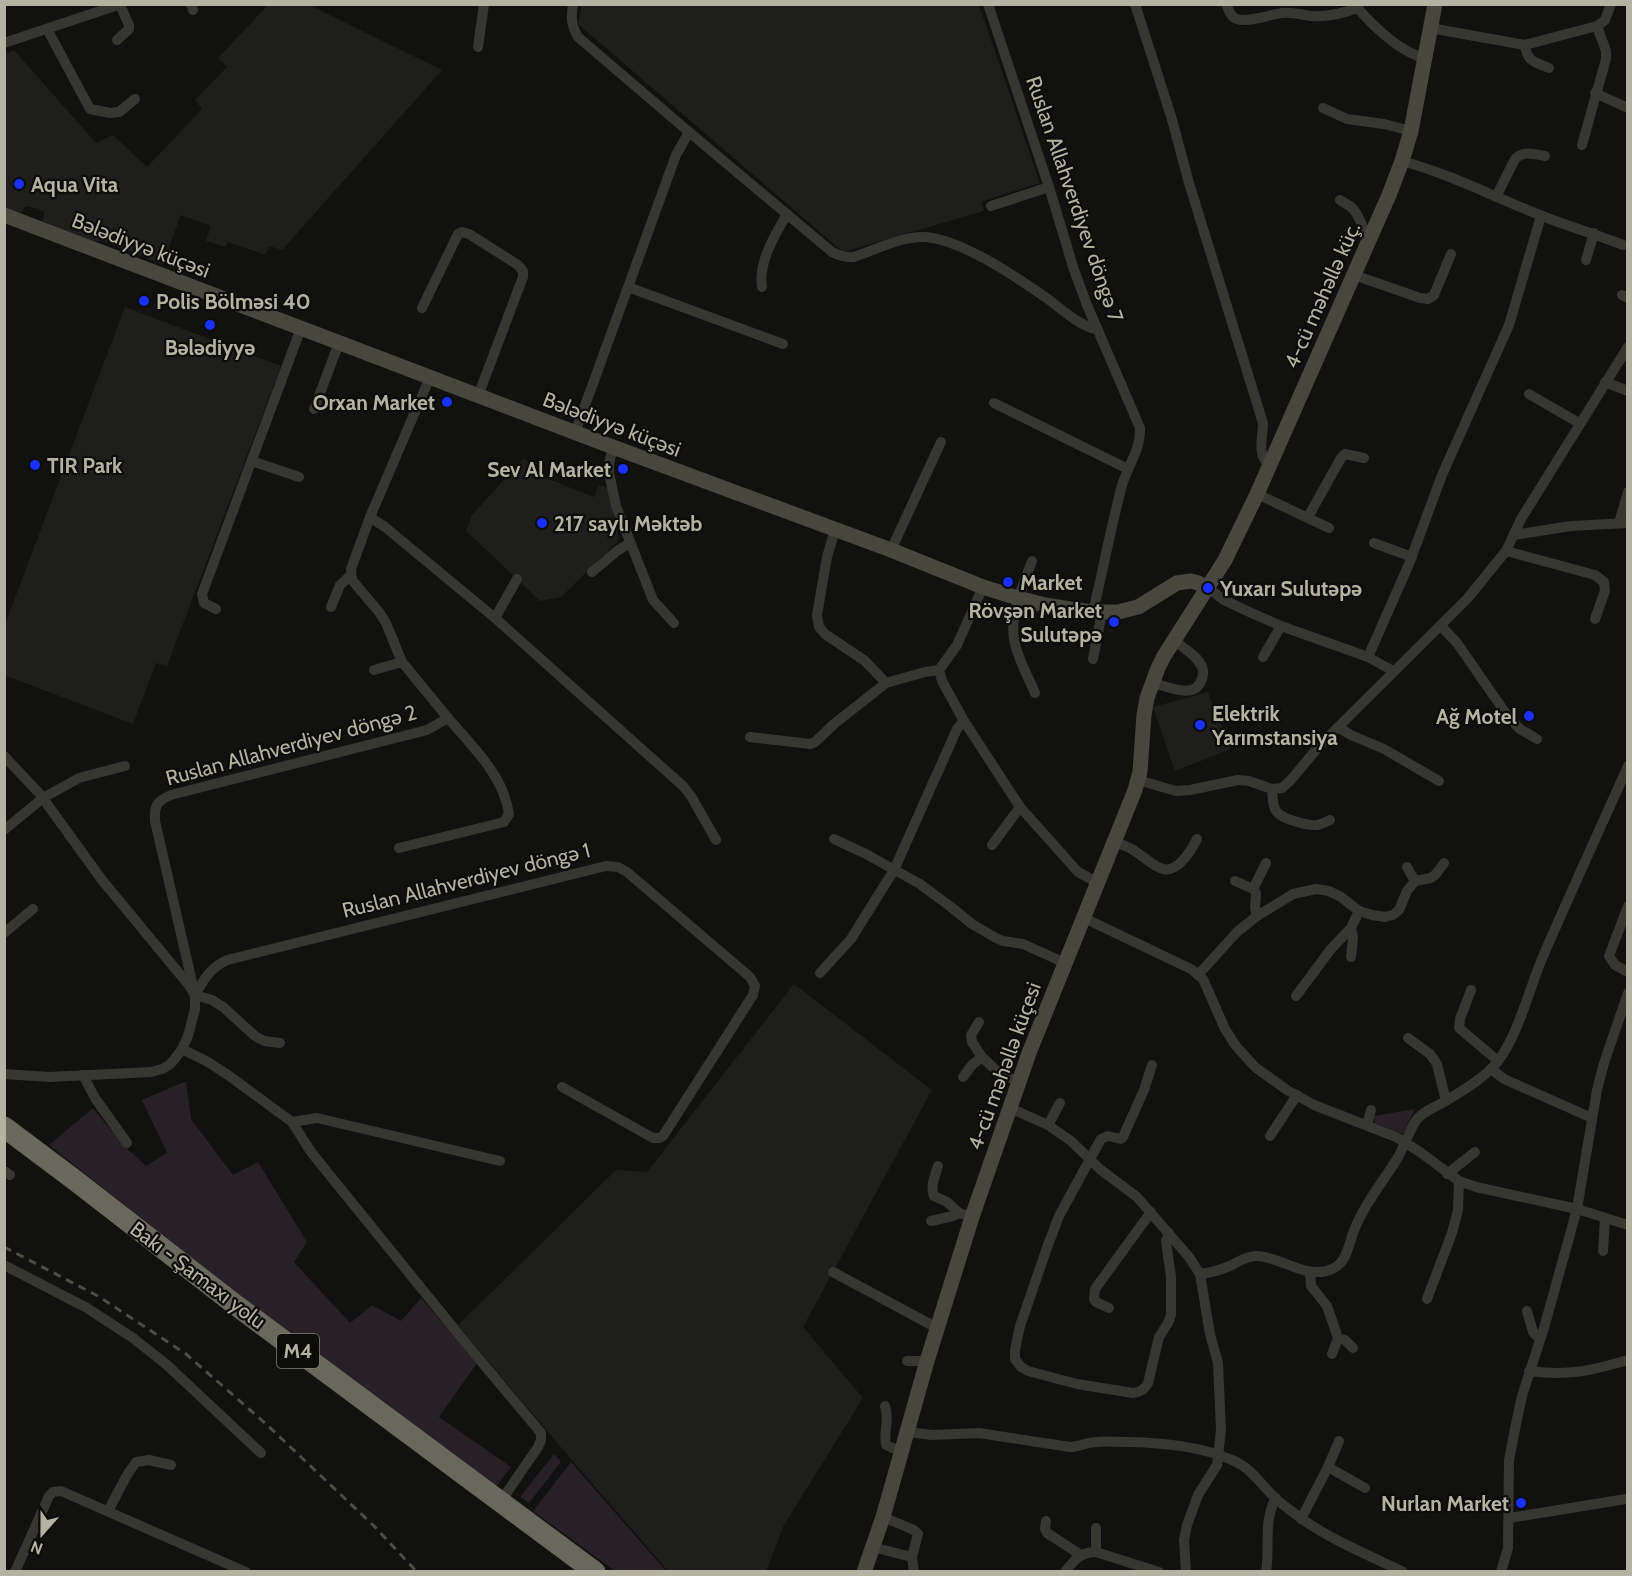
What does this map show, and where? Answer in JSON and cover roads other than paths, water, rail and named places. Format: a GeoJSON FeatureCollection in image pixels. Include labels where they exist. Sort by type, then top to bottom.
{"type":"FeatureCollection","features":[{"type":"Feature","properties":{"kind":"highway","name":"Bakı - Şamaxı yolu"},"geometry":{"type":"LineString","coordinates":[[4,1127],[233,1303],[595,1572]]}},
{"type":"Feature","properties":{"kind":"highway","name":"Bakı - Şamaxı yolu"},"geometry":{"type":"LineString","coordinates":[[4,1142],[234,1319],[572,1572]]}},
{"type":"Feature","properties":{"kind":"street"},"geometry":{"type":"LineString","coordinates":[[478,47],[484,4]]}},
{"type":"Feature","properties":{"kind":"street"},"geometry":{"type":"LineString","coordinates":[[573,4],[572,27],[578,37],[832,252],[847,258],[910,238],[923,236],[936,238],[971,251],[1018,279],[1081,324],[1098,330]]}},
{"type":"Feature","properties":{"kind":"street","name":"Ruslan Allahverdiyev döngə 7"},"geometry":{"type":"LineString","coordinates":[[988,4],[1074,270],[1140,428],[1141,436],[1123,484],[1098,612],[1093,659]]}},
{"type":"Feature","properties":{"kind":"street"},"geometry":{"type":"LineString","coordinates":[[1135,4],[1263,423],[1261,453],[1264,461],[1270,466]]}},
{"type":"Feature","properties":{"kind":"street"},"geometry":{"type":"LineString","coordinates":[[1226,4],[1230,15],[1235,19],[1244,20],[1289,13],[1328,16],[1344,14],[1356,6],[1390,40],[1409,53],[1424,58]]}},
{"type":"Feature","properties":{"kind":"street","name":"4-cü məhəllə küç."},"geometry":{"type":"LineString","coordinates":[[1208,588],[1225,560],[1270,466],[1402,161],[1411,131],[1435,4]]}},
{"type":"Feature","properties":{"kind":"street"},"geometry":{"type":"LineString","coordinates":[[1430,28],[1525,45],[1597,26],[1605,20],[1611,4]]}},
{"type":"Feature","properties":{"kind":"street"},"geometry":{"type":"LineString","coordinates":[[4,43],[121,5],[129,29],[117,40]]}},
{"type":"Feature","properties":{"kind":"street"},"geometry":{"type":"LineString","coordinates":[[1582,146],[1606,51],[1597,26]]}},
{"type":"Feature","properties":{"kind":"street"},"geometry":{"type":"LineString","coordinates":[[47,29],[90,109],[110,113],[119,112],[135,99]]}},
{"type":"Feature","properties":{"kind":"street"},"geometry":{"type":"LineString","coordinates":[[1525,45],[1526,54],[1530,60],[1549,68]]}},
{"type":"Feature","properties":{"kind":"street"},"geometry":{"type":"LineString","coordinates":[[1595,93],[1628,108]]}},
{"type":"Feature","properties":{"kind":"street"},"geometry":{"type":"LineString","coordinates":[[1323,108],[1347,119],[1384,124],[1411,131]]}},
{"type":"Feature","properties":{"kind":"street"},"geometry":{"type":"LineString","coordinates":[[575,433],[676,155],[689,132]]}},
{"type":"Feature","properties":{"kind":"street"},"geometry":{"type":"LineString","coordinates":[[1496,197],[1519,155],[1525,153],[1545,156]]}},
{"type":"Feature","properties":{"kind":"street"},"geometry":{"type":"LineString","coordinates":[[1402,161],[1427,168],[1541,216],[1623,245]]}},
{"type":"Feature","properties":{"kind":"street"},"geometry":{"type":"LineString","coordinates":[[991,206],[1049,187]]}},
{"type":"Feature","properties":{"kind":"street"},"geometry":{"type":"LineString","coordinates":[[1340,200],[1358,215],[1361,226],[1371,237]]}},
{"type":"Feature","properties":{"kind":"street"},"geometry":{"type":"LineString","coordinates":[[762,287],[762,270],[786,214]]}},
{"type":"Feature","properties":{"kind":"street","name":"Bələdiyyə küçəsi"},"geometry":{"type":"LineString","coordinates":[[4,215],[575,433],[891,550],[983,587],[1018,598],[1045,605],[1098,612],[1118,612],[1138,607],[1177,583],[1186,581],[1208,588]]}},
{"type":"Feature","properties":{"kind":"street"},"geometry":{"type":"LineString","coordinates":[[1368,657],[1412,556],[1442,475],[1509,325],[1541,216]]}},
{"type":"Feature","properties":{"kind":"street"},"geometry":{"type":"LineString","coordinates":[[422,308],[458,234],[462,232],[469,234],[523,271],[523,277],[478,396]]}},
{"type":"Feature","properties":{"kind":"street"},"geometry":{"type":"LineString","coordinates":[[1586,260],[1594,233]]}},
{"type":"Feature","properties":{"kind":"street"},"geometry":{"type":"LineString","coordinates":[[1354,275],[1428,299],[1434,294],[1451,254]]}},
{"type":"Feature","properties":{"kind":"street"},"geometry":{"type":"LineString","coordinates":[[628,287],[783,344]]}},
{"type":"Feature","properties":{"kind":"street"},"geometry":{"type":"LineString","coordinates":[[216,609],[204,603],[202,594],[301,328]]}},
{"type":"Feature","properties":{"kind":"street"},"geometry":{"type":"LineString","coordinates":[[314,409],[339,343]]}},
{"type":"Feature","properties":{"kind":"street"},"geometry":{"type":"LineString","coordinates":[[1138,780],[1176,791],[1238,780],[1249,781],[1272,789],[1282,788],[1290,781],[1320,745],[1467,599],[1506,551],[1521,519],[1628,347]]}},
{"type":"Feature","properties":{"kind":"street"},"geometry":{"type":"LineString","coordinates":[[331,607],[340,585],[350,576],[352,563],[370,518],[430,377]]}},
{"type":"Feature","properties":{"kind":"street"},"geometry":{"type":"LineString","coordinates":[[1605,382],[1628,391]]}},
{"type":"Feature","properties":{"kind":"street"},"geometry":{"type":"LineString","coordinates":[[1529,394],[1580,423]]}},
{"type":"Feature","properties":{"kind":"street"},"geometry":{"type":"LineString","coordinates":[[994,403],[1128,470]]}},
{"type":"Feature","properties":{"kind":"street"},"geometry":{"type":"LineString","coordinates":[[891,550],[941,442]]}},
{"type":"Feature","properties":{"kind":"street"},"geometry":{"type":"LineString","coordinates":[[613,447],[609,464],[611,488],[621,521],[653,600],[674,623]]}},
{"type":"Feature","properties":{"kind":"street"},"geometry":{"type":"LineString","coordinates":[[1308,517],[1341,458],[1345,454],[1364,458]]}},
{"type":"Feature","properties":{"kind":"street"},"geometry":{"type":"LineString","coordinates":[[252,460],[299,477]]}},
{"type":"Feature","properties":{"kind":"street"},"geometry":{"type":"LineString","coordinates":[[1514,535],[1570,525],[1623,523],[1628,492]]}},
{"type":"Feature","properties":{"kind":"street"},"geometry":{"type":"LineString","coordinates":[[1257,494],[1329,528]]}},
{"type":"Feature","properties":{"kind":"street"},"geometry":{"type":"LineString","coordinates":[[370,518],[385,527],[495,618],[683,786],[716,840]]}},
{"type":"Feature","properties":{"kind":"street"},"geometry":{"type":"LineString","coordinates":[[835,530],[827,557],[817,615],[819,627],[825,634],[865,661],[886,683]]}},
{"type":"Feature","properties":{"kind":"street"},"geometry":{"type":"LineString","coordinates":[[592,572],[630,543]]}},
{"type":"Feature","properties":{"kind":"street"},"geometry":{"type":"LineString","coordinates":[[1374,543],[1412,556]]}},
{"type":"Feature","properties":{"kind":"street"},"geometry":{"type":"LineString","coordinates":[[1506,551],[1595,575],[1604,582],[1605,591],[1595,619]]}},
{"type":"Feature","properties":{"kind":"street"},"geometry":{"type":"LineString","coordinates":[[1032,561],[1018,598],[1013,638],[1035,693]]}},
{"type":"Feature","properties":{"kind":"street","name":"Ruslan Allahverdiyev döngə 2"},"geometry":{"type":"LineString","coordinates":[[4,1074],[49,1077],[151,1072],[169,1065],[182,1049],[195,1010],[195,995],[155,821],[154,811],[163,798],[428,730],[448,718],[402,662],[382,618],[350,576]]}},
{"type":"Feature","properties":{"kind":"street"},"geometry":{"type":"LineString","coordinates":[[495,618],[517,579]]}},
{"type":"Feature","properties":{"kind":"street"},"geometry":{"type":"LineString","coordinates":[[750,737],[810,744],[886,683],[939,670],[957,645],[983,587]]}},
{"type":"Feature","properties":{"kind":"street"},"geometry":{"type":"LineString","coordinates":[[1208,588],[1224,600],[1281,626],[1368,657],[1393,671]]}},
{"type":"Feature","properties":{"kind":"street","name":"4-cü məhəllə küçesi"},"geometry":{"type":"LineString","coordinates":[[864,1572],[908,1432],[965,1215],[1010,1108],[1138,780],[1143,714],[1147,698],[1164,656],[1208,588]]}},
{"type":"Feature","properties":{"kind":"street"},"geometry":{"type":"LineString","coordinates":[[1263,657],[1281,626]]}},
{"type":"Feature","properties":{"kind":"street"},"geometry":{"type":"LineString","coordinates":[[1441,626],[1457,643],[1509,718],[1520,729],[1537,739]]}},
{"type":"Feature","properties":{"kind":"street"},"geometry":{"type":"LineString","coordinates":[[1153,683],[1183,692],[1199,686],[1203,668],[1174,640]]}},
{"type":"Feature","properties":{"kind":"street"},"geometry":{"type":"LineString","coordinates":[[374,670],[402,662]]}},
{"type":"Feature","properties":{"kind":"street"},"geometry":{"type":"LineString","coordinates":[[939,670],[942,681],[964,721],[1020,807],[1078,872],[1098,883]]}},
{"type":"Feature","properties":{"kind":"street"},"geometry":{"type":"LineString","coordinates":[[399,848],[504,822],[509,814],[500,786],[480,755],[448,718]]}},
{"type":"Feature","properties":{"kind":"street"},"geometry":{"type":"LineString","coordinates":[[820,973],[851,939],[894,870],[957,729],[964,721]]}},
{"type":"Feature","properties":{"kind":"street"},"geometry":{"type":"LineString","coordinates":[[1338,727],[1384,749],[1439,781]]}},
{"type":"Feature","properties":{"kind":"street"},"geometry":{"type":"LineString","coordinates":[[4,756],[43,798],[102,879],[195,995],[212,1000],[223,1007],[255,1036],[264,1041],[280,1043]]}},
{"type":"Feature","properties":{"kind":"street"},"geometry":{"type":"LineString","coordinates":[[4,830],[43,798],[79,778],[125,766]]}},
{"type":"Feature","properties":{"kind":"street"},"geometry":{"type":"LineString","coordinates":[[1200,1274],[1215,1272],[1255,1256],[1310,1272],[1325,1272],[1339,1265],[1347,1253],[1359,1219],[1420,1116],[1446,1101],[1495,1065],[1506,1050],[1542,960],[1628,766]]}},
{"type":"Feature","properties":{"kind":"street"},"geometry":{"type":"LineString","coordinates":[[1272,789],[1274,809],[1284,818],[1311,825],[1319,825],[1330,820]]}},
{"type":"Feature","properties":{"kind":"street"},"geometry":{"type":"LineString","coordinates":[[992,845],[1020,807]]}},
{"type":"Feature","properties":{"kind":"street"},"geometry":{"type":"LineString","coordinates":[[834,839],[920,884],[972,924],[996,938],[1023,944],[1065,963]]}},
{"type":"Feature","properties":{"kind":"street"},"geometry":{"type":"LineString","coordinates":[[1115,842],[1129,847],[1164,870],[1171,869],[1184,860],[1197,839]]}},
{"type":"Feature","properties":{"kind":"street"},"geometry":{"type":"LineString","coordinates":[[1253,889],[1266,863]]}},
{"type":"Feature","properties":{"kind":"street"},"geometry":{"type":"LineString","coordinates":[[1198,975],[1237,932],[1257,916],[1293,894],[1316,889],[1329,891],[1359,911],[1385,917],[1399,910],[1407,891],[1415,882],[1431,878],[1444,863]]}},
{"type":"Feature","properties":{"kind":"street","name":"Ruslan Allahverdiyev döngə 1"},"geometry":{"type":"LineString","coordinates":[[195,995],[208,973],[215,966],[227,960],[606,866],[618,867],[627,872],[750,977],[755,986],[753,995],[663,1136],[659,1138],[653,1137],[562,1088]]}},
{"type":"Feature","properties":{"kind":"street"},"geometry":{"type":"LineString","coordinates":[[1407,867],[1415,882]]}},
{"type":"Feature","properties":{"kind":"street"},"geometry":{"type":"LineString","coordinates":[[1235,881],[1253,889],[1256,893],[1257,916]]}},
{"type":"Feature","properties":{"kind":"street"},"geometry":{"type":"LineString","coordinates":[[1628,906],[1609,956],[1615,965],[1628,972]]}},
{"type":"Feature","properties":{"kind":"street"},"geometry":{"type":"LineString","coordinates":[[4,933],[33,909]]}},
{"type":"Feature","properties":{"kind":"street"},"geometry":{"type":"LineString","coordinates":[[1296,996],[1331,949],[1351,928],[1359,911]]}},
{"type":"Feature","properties":{"kind":"street"},"geometry":{"type":"LineString","coordinates":[[1084,918],[1191,969],[1206,984],[1225,1029],[1240,1052],[1254,1067],[1287,1090],[1314,1105],[1396,1137],[1459,1181],[1476,1187],[1577,1209],[1628,1225]]}},
{"type":"Feature","properties":{"kind":"street"},"geometry":{"type":"LineString","coordinates":[[1351,928],[1353,938],[1351,957]]}},
{"type":"Feature","properties":{"kind":"street"},"geometry":{"type":"LineString","coordinates":[[1471,990],[1460,1018],[1459,1028],[1495,1065],[1504,1079],[1592,1118]]}},
{"type":"Feature","properties":{"kind":"street"},"geometry":{"type":"LineString","coordinates":[[1502,1572],[1508,1548],[1509,1460],[1516,1419],[1577,1209],[1597,1090],[1628,993]]}},
{"type":"Feature","properties":{"kind":"street"},"geometry":{"type":"LineString","coordinates":[[979,1022],[971,1035],[972,1042],[982,1057],[998,1072],[1019,1082]]}},
{"type":"Feature","properties":{"kind":"street"},"geometry":{"type":"LineString","coordinates":[[1408,1038],[1430,1054],[1437,1064],[1446,1101]]}},
{"type":"Feature","properties":{"kind":"street"},"geometry":{"type":"LineString","coordinates":[[182,1049],[228,1075],[292,1122],[311,1152],[541,1433],[538,1447],[501,1501]]}},
{"type":"Feature","properties":{"kind":"street"},"geometry":{"type":"LineString","coordinates":[[963,1077],[982,1057]]}},
{"type":"Feature","properties":{"kind":"street"},"geometry":{"type":"LineString","coordinates":[[1152,1065],[1144,1090],[1123,1137],[1117,1140],[1108,1136],[1101,1139],[1089,1158],[1056,1226],[1020,1326],[1016,1359],[1021,1367],[1077,1384],[1133,1393],[1145,1389],[1159,1337],[1171,1315],[1171,1277],[1166,1240],[1169,1233]]}},
{"type":"Feature","properties":{"kind":"street"},"geometry":{"type":"LineString","coordinates":[[83,1075],[95,1098],[127,1143]]}},
{"type":"Feature","properties":{"kind":"street"},"geometry":{"type":"LineString","coordinates":[[1270,1136],[1297,1095]]}},
{"type":"Feature","properties":{"kind":"street"},"geometry":{"type":"LineString","coordinates":[[1048,1125],[1059,1103]]}},
{"type":"Feature","properties":{"kind":"street"},"geometry":{"type":"LineString","coordinates":[[1010,1108],[1048,1125],[1071,1141],[1101,1170],[1137,1197],[1189,1257],[1200,1274],[1206,1316],[1220,1373],[1222,1414],[1219,1455],[1213,1473],[1195,1501],[1187,1526],[1184,1540],[1186,1572]]}},
{"type":"Feature","properties":{"kind":"street"},"geometry":{"type":"LineString","coordinates":[[1367,1125],[1371,1110]]}},
{"type":"Feature","properties":{"kind":"street"},"geometry":{"type":"LineString","coordinates":[[292,1122],[317,1118],[500,1161]]}},
{"type":"Feature","properties":{"kind":"street"},"geometry":{"type":"LineString","coordinates":[[1448,1174],[1475,1152]]}},
{"type":"Feature","properties":{"kind":"street"},"geometry":{"type":"LineString","coordinates":[[938,1166],[933,1183],[934,1196],[965,1215]]}},
{"type":"Feature","properties":{"kind":"street"},"geometry":{"type":"LineString","coordinates":[[1427,1299],[1452,1233],[1458,1210],[1459,1181]]}},
{"type":"Feature","properties":{"kind":"street"},"geometry":{"type":"LineString","coordinates":[[1109,1308],[1096,1302],[1095,1289],[1151,1212]]}},
{"type":"Feature","properties":{"kind":"street"},"geometry":{"type":"LineString","coordinates":[[931,1221],[965,1215]]}},
{"type":"Feature","properties":{"kind":"street"},"geometry":{"type":"LineString","coordinates":[[1603,1251],[1605,1218]]}},
{"type":"Feature","properties":{"kind":"street"},"geometry":{"type":"LineString","coordinates":[[4,1265],[87,1308],[133,1338],[167,1365],[261,1453]]}},
{"type":"Feature","properties":{"kind":"street"},"geometry":{"type":"LineString","coordinates":[[833,1272],[937,1328]]}},
{"type":"Feature","properties":{"kind":"street"},"geometry":{"type":"LineString","coordinates":[[1310,1272],[1311,1286],[1327,1306],[1338,1338],[1332,1354]]}},
{"type":"Feature","properties":{"kind":"street"},"geometry":{"type":"LineString","coordinates":[[1527,1311],[1533,1332],[1540,1339]]}},
{"type":"Feature","properties":{"kind":"street"},"geometry":{"type":"LineString","coordinates":[[1338,1338],[1346,1340],[1353,1348]]}},
{"type":"Feature","properties":{"kind":"street"},"geometry":{"type":"LineString","coordinates":[[1529,1371],[1570,1373],[1628,1360]]}},
{"type":"Feature","properties":{"kind":"street"},"geometry":{"type":"LineString","coordinates":[[907,1361],[927,1361]]}},
{"type":"Feature","properties":{"kind":"street"},"geometry":{"type":"LineString","coordinates":[[885,1406],[888,1420],[886,1445],[902,1452]]}},
{"type":"Feature","properties":{"kind":"street"},"geometry":{"type":"LineString","coordinates":[[908,1432],[932,1435],[979,1432],[1070,1447],[1096,1442],[1146,1443],[1189,1448],[1219,1455],[1253,1472],[1276,1498],[1302,1519],[1353,1548],[1403,1572]]}},
{"type":"Feature","properties":{"kind":"street"},"geometry":{"type":"LineString","coordinates":[[1302,1519],[1339,1441]]}},
{"type":"Feature","properties":{"kind":"street"},"geometry":{"type":"LineString","coordinates":[[108,1511],[136,1462],[149,1460],[171,1465]]}},
{"type":"Feature","properties":{"kind":"street"},"geometry":{"type":"LineString","coordinates":[[1328,1467],[1365,1488]]}},
{"type":"Feature","properties":{"kind":"street"},"geometry":{"type":"LineString","coordinates":[[15,1572],[49,1496],[53,1492],[61,1491],[246,1572]]}},
{"type":"Feature","properties":{"kind":"street"},"geometry":{"type":"LineString","coordinates":[[1266,1572],[1268,1516],[1276,1498]]}},
{"type":"Feature","properties":{"kind":"street"},"geometry":{"type":"LineString","coordinates":[[1509,1518],[1626,1499]]}},
{"type":"Feature","properties":{"kind":"street"},"geometry":{"type":"LineString","coordinates":[[883,1517],[914,1530],[918,1534],[912,1557],[914,1572]]}},
{"type":"Feature","properties":{"kind":"street"},"geometry":{"type":"LineString","coordinates":[[1046,1521],[1047,1533],[1081,1555]]}},
{"type":"Feature","properties":{"kind":"street"},"geometry":{"type":"LineString","coordinates":[[1096,1528],[1096,1552]]}},
{"type":"Feature","properties":{"kind":"street"},"geometry":{"type":"LineString","coordinates":[[872,1547],[912,1557]]}},
{"type":"Feature","properties":{"kind":"street"},"geometry":{"type":"LineString","coordinates":[[1065,1572],[1074,1561],[1088,1552],[1096,1552],[1159,1572]]}},
{"type":"Feature","properties":{"kind":"railway"},"geometry":{"type":"LineString","coordinates":[[4,1247],[98,1296],[186,1354],[265,1423],[374,1526],[417,1572]]}},
{"type":"Feature","properties":{"kind":"place","name":"Aqua Vita"},"geometry":{"type":"Point","coordinates":[19,184]}},
{"type":"Feature","properties":{"kind":"place","name":"Polis Bölməsi 40"},"geometry":{"type":"Point","coordinates":[144,301]}},
{"type":"Feature","properties":{"kind":"place","name":"Bələdiyyə"},"geometry":{"type":"Point","coordinates":[210,325]}},
{"type":"Feature","properties":{"kind":"place","name":"Orxan Market"},"geometry":{"type":"Point","coordinates":[447,402]}},
{"type":"Feature","properties":{"kind":"place","name":"TIR Park"},"geometry":{"type":"Point","coordinates":[35,465]}},
{"type":"Feature","properties":{"kind":"place","name":"Sev Al Market"},"geometry":{"type":"Point","coordinates":[623,469]}},
{"type":"Feature","properties":{"kind":"place","name":"217 saylı Məktəb"},"geometry":{"type":"Point","coordinates":[542,523]}},
{"type":"Feature","properties":{"kind":"place","name":"Market"},"geometry":{"type":"Point","coordinates":[1008,582]}},
{"type":"Feature","properties":{"kind":"place","name":"Yuxarı Sulutəpə"},"geometry":{"type":"Point","coordinates":[1208,588]}},
{"type":"Feature","properties":{"kind":"place","name":"Rövşən Market Sulutəpə"},"geometry":{"type":"Point","coordinates":[1114,622]}},
{"type":"Feature","properties":{"kind":"place","name":"Ağ Motel"},"geometry":{"type":"Point","coordinates":[1529,716]}},
{"type":"Feature","properties":{"kind":"place","name":"Elektrik Yarımstansiya"},"geometry":{"type":"Point","coordinates":[1200,725]}},
{"type":"Feature","properties":{"kind":"place","name":"Nurlan Market"},"geometry":{"type":"Point","coordinates":[1521,1503]}}]}
